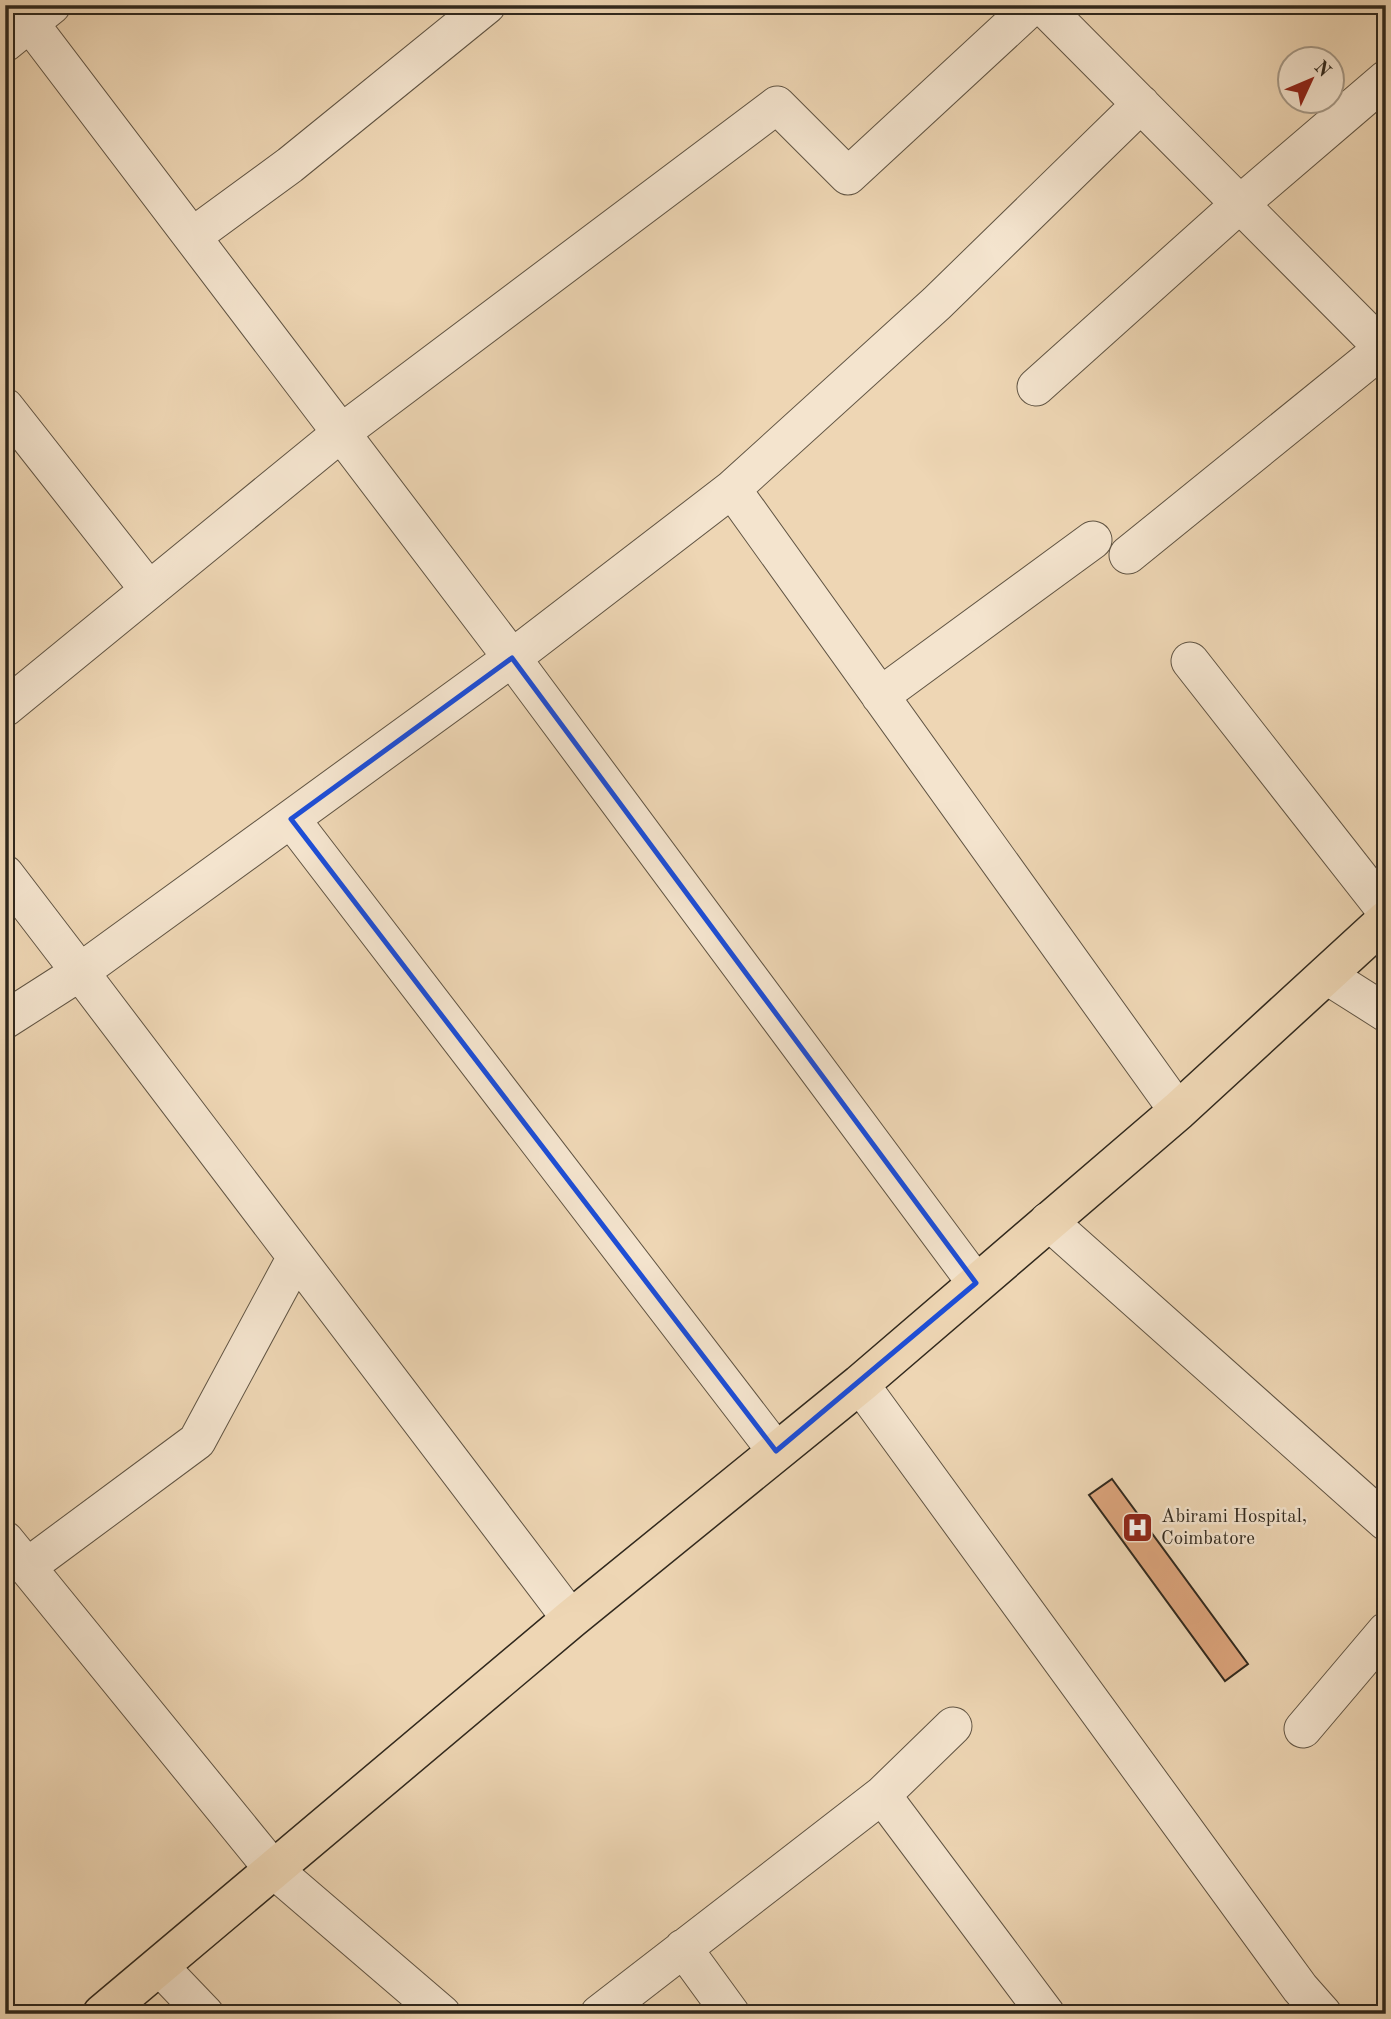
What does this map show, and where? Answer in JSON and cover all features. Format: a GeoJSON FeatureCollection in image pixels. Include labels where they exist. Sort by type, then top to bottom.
{"type":"FeatureCollection","features":[{"type":"Feature","properties":{"kind":"main road"},"geometry":{"type":"LineString","coordinates":[[102,2014],[571,1619],[859,1384],[1178,1111],[1386,920]]}},
{"type":"Feature","properties":{"kind":"street"},"geometry":{"type":"LineString","coordinates":[[193,236],[290,165],[487,5]]}},
{"type":"Feature","properties":{"kind":"street"},"geometry":{"type":"LineString","coordinates":[[5,708],[341,433],[777,105],[848,176],[1033,5]]}},
{"type":"Feature","properties":{"kind":"street"},"geometry":{"type":"LineString","coordinates":[[1042,5],[1385,348],[1128,555]]}},
{"type":"Feature","properties":{"kind":"street"},"geometry":{"type":"LineString","coordinates":[[26,19],[512,658],[975,1283]]}},
{"type":"Feature","properties":{"kind":"street"},"geometry":{"type":"LineString","coordinates":[[1036,387],[1240,204],[1386,79]]}},
{"type":"Feature","properties":{"kind":"street"},"geometry":{"type":"LineString","coordinates":[[5,1020],[80,972],[512,658],[732,489],[937,303],[1141,104]]}},
{"type":"Feature","properties":{"kind":"street"},"geometry":{"type":"LineString","coordinates":[[5,407],[149,590]]}},
{"type":"Feature","properties":{"kind":"street"},"geometry":{"type":"LineString","coordinates":[[732,489],[1178,1111]]}},
{"type":"Feature","properties":{"kind":"street"},"geometry":{"type":"LineString","coordinates":[[880,696],[1093,540]]}},
{"type":"Feature","properties":{"kind":"street"},"geometry":{"type":"LineString","coordinates":[[1189,661],[1386,911]]}},
{"type":"Feature","properties":{"kind":"street"},"geometry":{"type":"LineString","coordinates":[[291,818],[776,1451]]}},
{"type":"Feature","properties":{"kind":"street"},"geometry":{"type":"LineString","coordinates":[[5,874],[571,1619]]}},
{"type":"Feature","properties":{"kind":"street"},"geometry":{"type":"LineString","coordinates":[[1326,975],[1386,1013]]}},
{"type":"Feature","properties":{"kind":"street"},"geometry":{"type":"LineString","coordinates":[[1048,1221],[1386,1522]]}},
{"type":"Feature","properties":{"kind":"street"},"geometry":{"type":"LineString","coordinates":[[296,1257],[197,1441],[16,1554],[273,1869],[442,2014]]}},
{"type":"Feature","properties":{"kind":"street"},"geometry":{"type":"LineString","coordinates":[[859,1384],[1300,1988],[1323,2014]]}},
{"type":"Feature","properties":{"kind":"street"},"geometry":{"type":"LineString","coordinates":[[1303,1729],[1386,1631]]}},
{"type":"Feature","properties":{"kind":"street"},"geometry":{"type":"LineString","coordinates":[[599,2014],[882,1795],[953,1726]]}},
{"type":"Feature","properties":{"kind":"street"},"geometry":{"type":"LineString","coordinates":[[882,1795],[1045,2014]]}},
{"type":"Feature","properties":{"kind":"street"},"geometry":{"type":"LineString","coordinates":[[683,1948],[731,2014]]}},
{"type":"Feature","properties":{"kind":"street"},"geometry":{"type":"LineString","coordinates":[[159,1966],[205,2014]]}},
{"type":"Feature","properties":{"kind":"highlighted area"},"geometry":{"type":"Polygon","coordinates":[[[512,658],[976,1283],[776,1451],[291,819],[512,658]]]}},
{"type":"Feature","properties":{"kind":"building"},"geometry":{"type":"Polygon","coordinates":[[[1112,1479],[1248,1664],[1225,1681],[1089,1495],[1112,1479]]]}},
{"type":"Feature","properties":{"kind":"place","name":"Abirami Hospital, Coimbatore"},"geometry":{"type":"Point","coordinates":[1138,1528]}}]}
